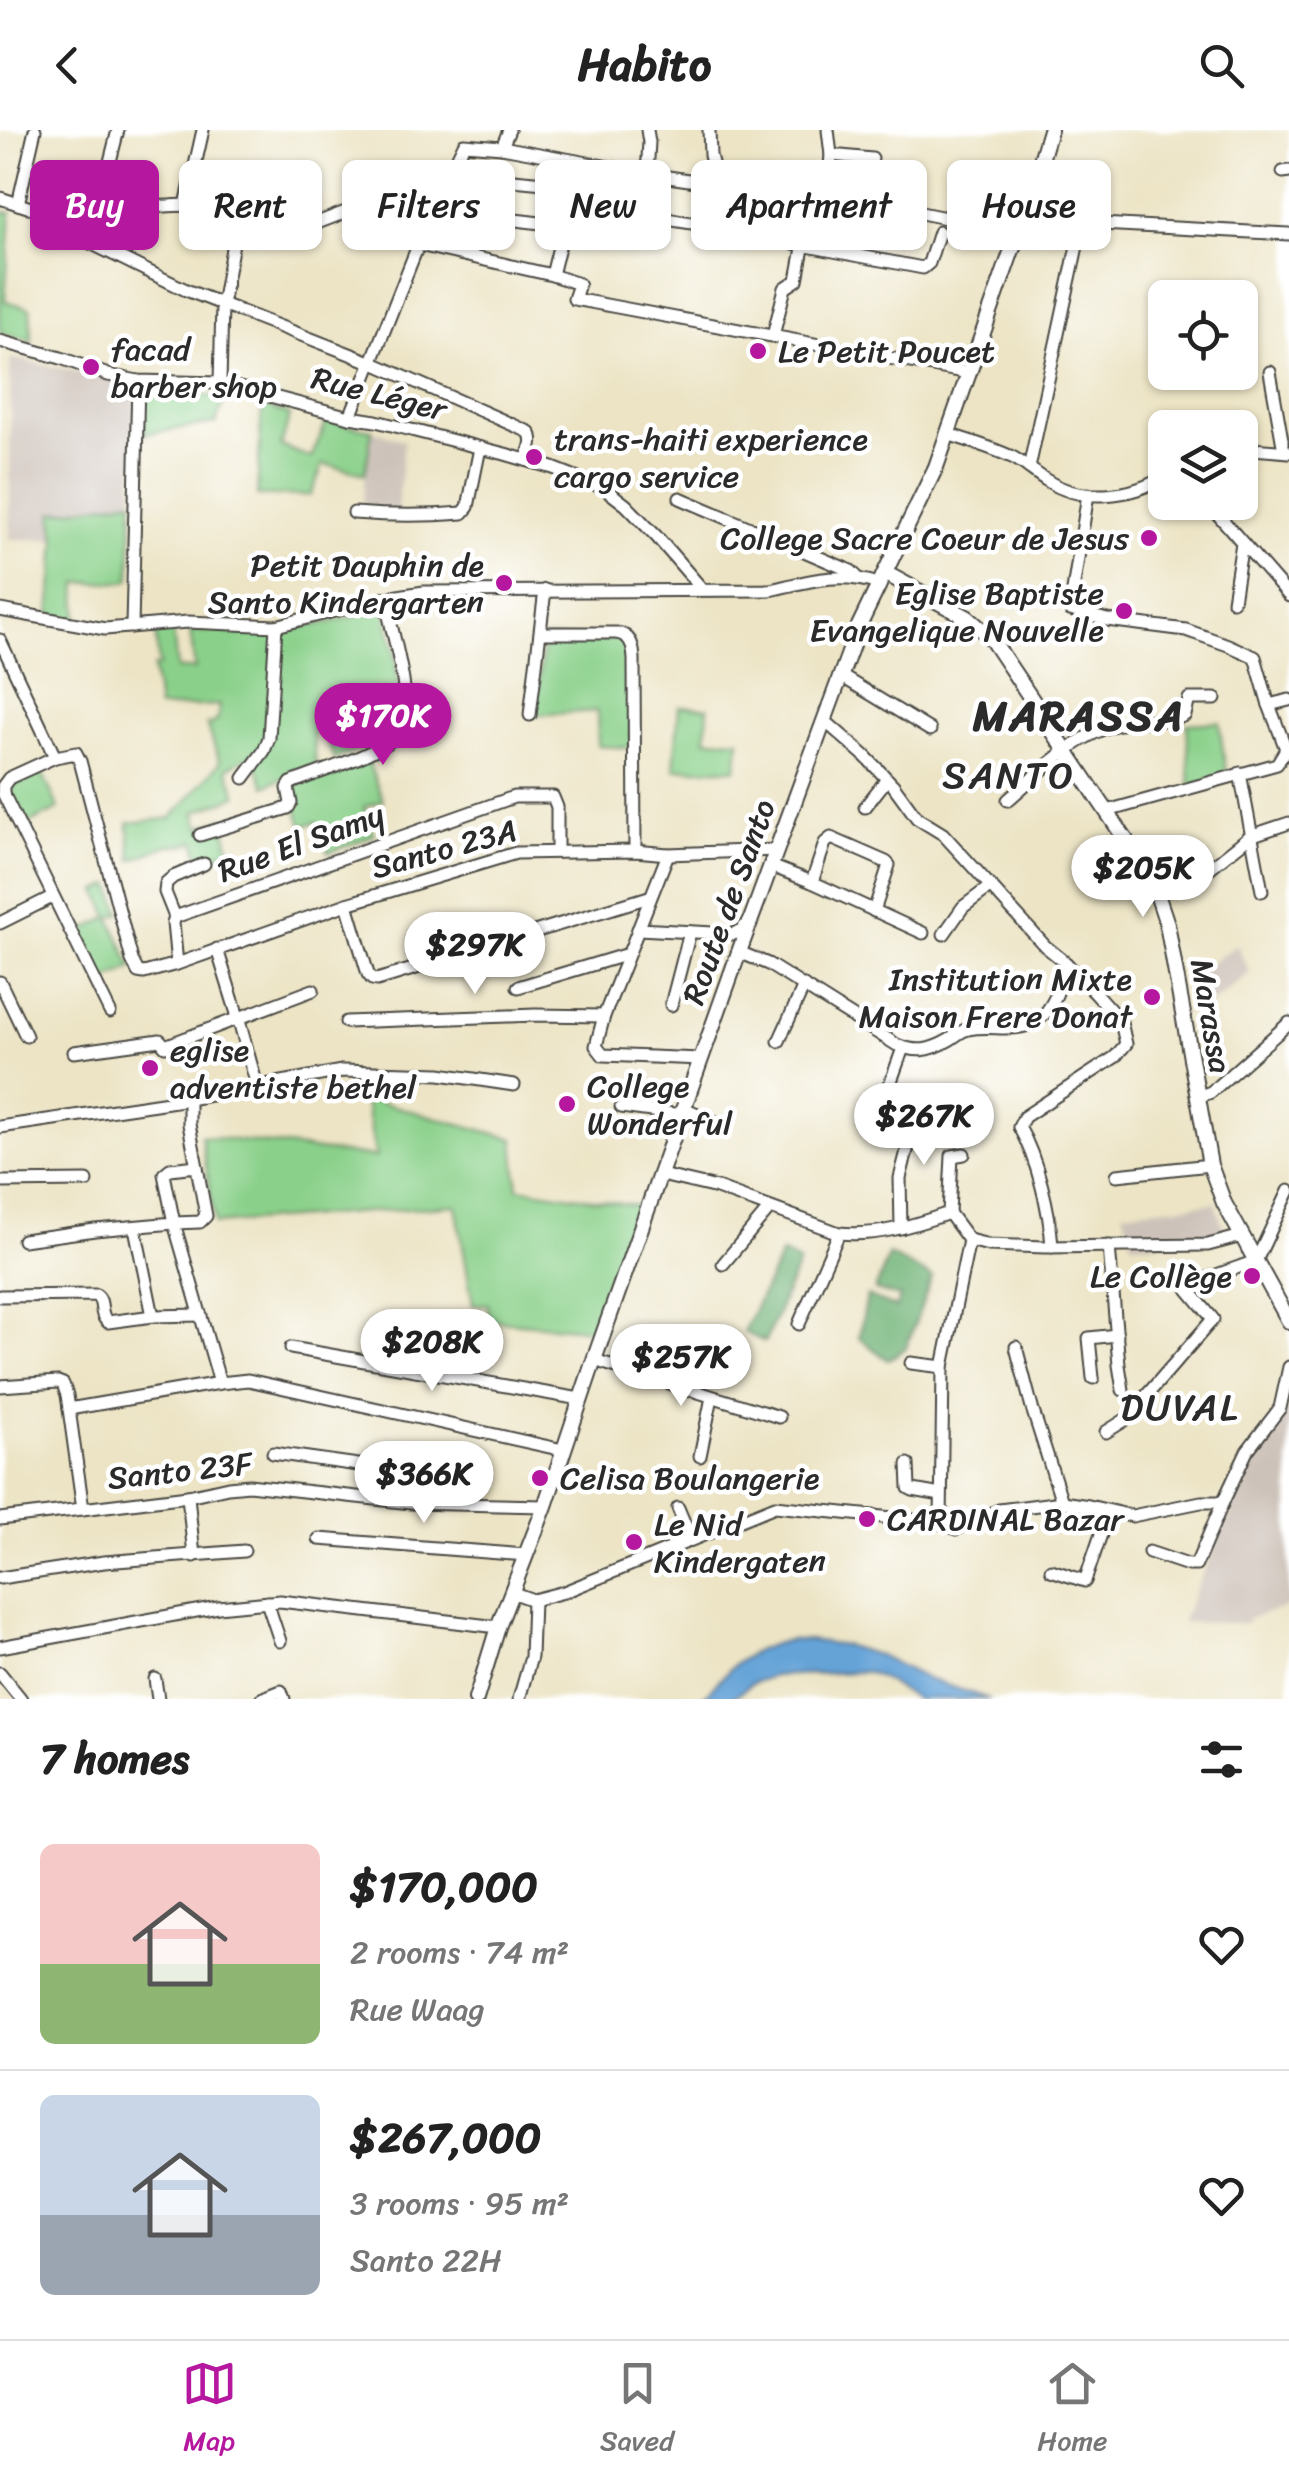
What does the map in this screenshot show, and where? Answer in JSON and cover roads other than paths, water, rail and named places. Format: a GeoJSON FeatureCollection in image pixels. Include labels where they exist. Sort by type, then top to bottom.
{"type":"FeatureCollection","features":[{"type":"Feature","properties":{"kind":"main road","name":"Route de Santo"},"geometry":{"type":"LineString","coordinates":[[1041,160],[1050,130]]}},
{"type":"Feature","properties":{"kind":"main road","name":"Route de Santo"},"geometry":{"type":"LineString","coordinates":[[476,1699],[498,1626],[546,1506],[594,1360],[776,850],[881,579],[926,491],[1012,250]]}},
{"type":"Feature","properties":{"kind":"main road","name":"Marassa"},"geometry":{"type":"LineString","coordinates":[[881,579],[978,624],[1107,811],[1149,885],[1166,924],[1210,1165],[1224,1203],[1289,1321]]}},
{"type":"Feature","properties":{"kind":"street"},"geometry":{"type":"LineString","coordinates":[[18,204],[35,130]]}},
{"type":"Feature","properties":{"kind":"street"},"geometry":{"type":"LineString","coordinates":[[110,160],[118,130]]}},
{"type":"Feature","properties":{"kind":"street"},"geometry":{"type":"LineString","coordinates":[[196,160],[203,130]]}},
{"type":"Feature","properties":{"kind":"street"},"geometry":{"type":"LineString","coordinates":[[502,147],[509,130]]}},
{"type":"Feature","properties":{"kind":"street"},"geometry":{"type":"LineString","coordinates":[[647,130],[648,160]]}},
{"type":"Feature","properties":{"kind":"street"},"geometry":{"type":"LineString","coordinates":[[709,130],[711,160]]}},
{"type":"Feature","properties":{"kind":"street"},"geometry":{"type":"LineString","coordinates":[[828,130],[830,160]]}},
{"type":"Feature","properties":{"kind":"street"},"geometry":{"type":"LineString","coordinates":[[456,160],[464,144],[570,160]]}},
{"type":"Feature","properties":{"kind":"street"},"geometry":{"type":"LineString","coordinates":[[831,155],[872,158]]}},
{"type":"Feature","properties":{"kind":"street"},"geometry":{"type":"LineString","coordinates":[[0,198],[30,208]]}},
{"type":"Feature","properties":{"kind":"street"},"geometry":{"type":"LineString","coordinates":[[1111,225],[1289,234]]}},
{"type":"Feature","properties":{"kind":"street"},"geometry":{"type":"LineString","coordinates":[[828,250],[923,268],[929,264],[939,232]]}},
{"type":"Feature","properties":{"kind":"street"},"geometry":{"type":"LineString","coordinates":[[105,250],[186,290],[373,363],[529,432],[532,444],[526,460]]}},
{"type":"Feature","properties":{"kind":"street"},"geometry":{"type":"LineString","coordinates":[[220,384],[222,305],[232,250]]}},
{"type":"Feature","properties":{"kind":"street"},"geometry":{"type":"LineString","coordinates":[[350,417],[417,250]]}},
{"type":"Feature","properties":{"kind":"street"},"geometry":{"type":"LineString","coordinates":[[441,250],[579,284],[574,299],[969,373]]}},
{"type":"Feature","properties":{"kind":"street"},"geometry":{"type":"LineString","coordinates":[[552,275],[559,250]]}},
{"type":"Feature","properties":{"kind":"street"},"geometry":{"type":"LineString","coordinates":[[772,336],[785,288],[797,280],[804,250]]}},
{"type":"Feature","properties":{"kind":"street"},"geometry":{"type":"LineString","coordinates":[[1030,468],[1076,250]]}},
{"type":"Feature","properties":{"kind":"street","name":"Rue Léger"},"geometry":{"type":"LineString","coordinates":[[0,341],[108,375],[220,384],[526,460],[604,488],[657,537],[702,589]]}},
{"type":"Feature","properties":{"kind":"street"},"geometry":{"type":"LineString","coordinates":[[1258,450],[1286,452],[1270,372]]}},
{"type":"Feature","properties":{"kind":"street"},"geometry":{"type":"LineString","coordinates":[[132,627],[138,380]]}},
{"type":"Feature","properties":{"kind":"street"},"geometry":{"type":"LineString","coordinates":[[948,434],[1016,459],[1049,482],[1088,494],[1114,494],[1148,487]]}},
{"type":"Feature","properties":{"kind":"street"},"geometry":{"type":"LineString","coordinates":[[354,514],[394,517],[463,513],[468,507],[480,448]]}},
{"type":"Feature","properties":{"kind":"street"},"geometry":{"type":"LineString","coordinates":[[1088,494],[1070,610],[1107,620],[1186,630],[1255,657],[1286,749],[1277,764],[1107,811]]}},
{"type":"Feature","properties":{"kind":"street"},"geometry":{"type":"LineString","coordinates":[[680,498],[857,577]]}},
{"type":"Feature","properties":{"kind":"street"},"geometry":{"type":"LineString","coordinates":[[1222,520],[1289,596]]}},
{"type":"Feature","properties":{"kind":"street"},"geometry":{"type":"LineString","coordinates":[[1233,601],[1242,543]]}},
{"type":"Feature","properties":{"kind":"street"},"geometry":{"type":"LineString","coordinates":[[0,610],[104,629],[188,622],[276,626],[424,592],[770,590],[820,578],[881,579]]}},
{"type":"Feature","properties":{"kind":"street"},"geometry":{"type":"LineString","coordinates":[[530,715],[545,590]]}},
{"type":"Feature","properties":{"kind":"street"},"geometry":{"type":"LineString","coordinates":[[200,835],[288,808],[291,783],[337,768],[394,740],[404,731],[402,682],[386,598]]}},
{"type":"Feature","properties":{"kind":"street"},"geometry":{"type":"LineString","coordinates":[[244,778],[264,752],[269,738],[276,626]]}},
{"type":"Feature","properties":{"kind":"street"},"geometry":{"type":"LineString","coordinates":[[541,633],[616,633],[630,640],[634,659],[634,851]]}},
{"type":"Feature","properties":{"kind":"street"},"geometry":{"type":"LineString","coordinates":[[0,640],[55,758],[9,778],[3,786],[6,800],[110,1012]]}},
{"type":"Feature","properties":{"kind":"street"},"geometry":{"type":"LineString","coordinates":[[841,676],[930,730]]}},
{"type":"Feature","properties":{"kind":"street"},"geometry":{"type":"LineString","coordinates":[[1008,800],[1065,750],[1116,724],[1176,718],[1185,715],[1189,699],[1215,699]]}},
{"type":"Feature","properties":{"kind":"street"},"geometry":{"type":"LineString","coordinates":[[1269,705],[1289,700]]}},
{"type":"Feature","properties":{"kind":"street"},"geometry":{"type":"LineString","coordinates":[[825,721],[887,779],[917,818],[942,834],[1044,946],[1066,963],[1121,1022],[1126,1044],[1115,1057],[1024,1117],[1020,1128],[1031,1148],[1052,1247]]}},
{"type":"Feature","properties":{"kind":"street","name":"Santo 23A"},"geometry":{"type":"LineString","coordinates":[[55,758],[72,752],[80,760],[138,972],[152,972],[347,904],[516,853],[776,850]]}},
{"type":"Feature","properties":{"kind":"street"},"geometry":{"type":"LineString","coordinates":[[1240,773],[1262,891]]}},
{"type":"Feature","properties":{"kind":"street"},"geometry":{"type":"LineString","coordinates":[[866,807],[887,779]]}},
{"type":"Feature","properties":{"kind":"street","name":"Rue El Samy"},"geometry":{"type":"LineString","coordinates":[[175,917],[514,797],[554,797],[557,852]]}},
{"type":"Feature","properties":{"kind":"street"},"geometry":{"type":"LineString","coordinates":[[1149,885],[1206,871],[1250,836],[1289,823]]}},
{"type":"Feature","properties":{"kind":"street"},"geometry":{"type":"LineString","coordinates":[[812,882],[825,843],[836,838],[889,863],[874,911]]}},
{"type":"Feature","properties":{"kind":"street"},"geometry":{"type":"LineString","coordinates":[[668,854],[604,1016],[596,1046],[603,1055],[701,1059]]}},
{"type":"Feature","properties":{"kind":"street"},"geometry":{"type":"LineString","coordinates":[[177,964],[175,917],[166,883],[204,864]]}},
{"type":"Feature","properties":{"kind":"street"},"geometry":{"type":"LineString","coordinates":[[771,866],[923,933]]}},
{"type":"Feature","properties":{"kind":"street"},"geometry":{"type":"LineString","coordinates":[[944,934],[964,907],[991,886]]}},
{"type":"Feature","properties":{"kind":"street"},"geometry":{"type":"LineString","coordinates":[[347,904],[368,974],[378,980],[649,897]]}},
{"type":"Feature","properties":{"kind":"street"},"geometry":{"type":"LineString","coordinates":[[0,923],[52,898]]}},
{"type":"Feature","properties":{"kind":"street"},"geometry":{"type":"LineString","coordinates":[[638,929],[734,934],[753,916]]}},
{"type":"Feature","properties":{"kind":"street"},"geometry":{"type":"LineString","coordinates":[[671,1004],[690,932]]}},
{"type":"Feature","properties":{"kind":"street"},"geometry":{"type":"LineString","coordinates":[[217,949],[256,1086]]}},
{"type":"Feature","properties":{"kind":"street"},"geometry":{"type":"LineString","coordinates":[[739,952],[768,964],[903,1048],[920,1052],[965,1029],[1026,1026],[1044,1013],[1058,995],[1066,963]]}},
{"type":"Feature","properties":{"kind":"street"},"geometry":{"type":"LineString","coordinates":[[518,986],[628,954]]}},
{"type":"Feature","properties":{"kind":"street"},"geometry":{"type":"LineString","coordinates":[[0,982],[26,1036]]}},
{"type":"Feature","properties":{"kind":"street"},"geometry":{"type":"LineString","coordinates":[[779,1041],[804,986]]}},
{"type":"Feature","properties":{"kind":"street"},"geometry":{"type":"LineString","coordinates":[[74,1052],[160,1040],[165,1046],[314,990]]}},
{"type":"Feature","properties":{"kind":"street"},"geometry":{"type":"LineString","coordinates":[[346,1022],[604,1016]]}},
{"type":"Feature","properties":{"kind":"street"},"geometry":{"type":"LineString","coordinates":[[1198,1097],[1211,1092],[1289,1024]]}},
{"type":"Feature","properties":{"kind":"street"},"geometry":{"type":"LineString","coordinates":[[881,1109],[903,1048]]}},
{"type":"Feature","properties":{"kind":"street"},"geometry":{"type":"LineString","coordinates":[[0,1126],[189,1099],[342,1071],[440,1074],[514,1084]]}},
{"type":"Feature","properties":{"kind":"street"},"geometry":{"type":"LineString","coordinates":[[23,1240],[204,1220],[189,1124],[189,1099]]}},
{"type":"Feature","properties":{"kind":"street"},"geometry":{"type":"LineString","coordinates":[[901,1228],[900,1178],[919,1104]]}},
{"type":"Feature","properties":{"kind":"street"},"geometry":{"type":"LineString","coordinates":[[621,1106],[683,1111],[718,1123]]}},
{"type":"Feature","properties":{"kind":"street"},"geometry":{"type":"LineString","coordinates":[[964,1154],[952,1156],[950,1213],[969,1240],[990,1245],[1052,1247],[1208,1246],[1242,1236]]}},
{"type":"Feature","properties":{"kind":"street"},"geometry":{"type":"LineString","coordinates":[[1117,1176],[1210,1165]]}},
{"type":"Feature","properties":{"kind":"street"},"geometry":{"type":"LineString","coordinates":[[197,1166],[166,1170],[164,1174],[174,1224],[220,1382]]}},
{"type":"Feature","properties":{"kind":"street"},"geometry":{"type":"LineString","coordinates":[[661,1174],[717,1188],[839,1233],[901,1228],[950,1213]]}},
{"type":"Feature","properties":{"kind":"street"},"geometry":{"type":"LineString","coordinates":[[0,1182],[87,1181]]}},
{"type":"Feature","properties":{"kind":"street"},"geometry":{"type":"LineString","coordinates":[[1106,1432],[1144,1408],[1146,1396],[1213,1319],[1188,1289],[1191,1284],[1256,1261],[1289,1192]]}},
{"type":"Feature","properties":{"kind":"street"},"geometry":{"type":"LineString","coordinates":[[723,1264],[769,1209]]}},
{"type":"Feature","properties":{"kind":"street"},"geometry":{"type":"LineString","coordinates":[[134,1228],[153,1316]]}},
{"type":"Feature","properties":{"kind":"street"},"geometry":{"type":"LineString","coordinates":[[799,1324],[839,1233]]}},
{"type":"Feature","properties":{"kind":"street"},"geometry":{"type":"LineString","coordinates":[[941,1523],[943,1367],[969,1240]]}},
{"type":"Feature","properties":{"kind":"street"},"geometry":{"type":"LineString","coordinates":[[1109,1246],[1123,1390]]}},
{"type":"Feature","properties":{"kind":"street"},"geometry":{"type":"LineString","coordinates":[[0,1296],[96,1294],[108,1322],[201,1315]]}},
{"type":"Feature","properties":{"kind":"street"},"geometry":{"type":"LineString","coordinates":[[1092,1378],[1089,1338],[1116,1334]]}},
{"type":"Feature","properties":{"kind":"street"},"geometry":{"type":"LineString","coordinates":[[1016,1347],[1062,1502]]}},
{"type":"Feature","properties":{"kind":"street"},"geometry":{"type":"LineString","coordinates":[[292,1348],[580,1400]]}},
{"type":"Feature","properties":{"kind":"street"},"geometry":{"type":"LineString","coordinates":[[594,1360],[779,1417]]}},
{"type":"Feature","properties":{"kind":"street"},"geometry":{"type":"LineString","coordinates":[[911,1363],[943,1367]]}},
{"type":"Feature","properties":{"kind":"street"},"geometry":{"type":"LineString","coordinates":[[1149,1552],[1188,1566],[1196,1565],[1247,1451],[1280,1408],[1289,1370]]}},
{"type":"Feature","properties":{"kind":"street"},"geometry":{"type":"LineString","coordinates":[[68,1409],[248,1380],[564,1450]]}},
{"type":"Feature","properties":{"kind":"street"},"geometry":{"type":"LineString","coordinates":[[0,1386],[63,1384],[83,1509]]}},
{"type":"Feature","properties":{"kind":"street"},"geometry":{"type":"LineString","coordinates":[[700,1456],[712,1397]]}},
{"type":"Feature","properties":{"kind":"street"},"geometry":{"type":"LineString","coordinates":[[274,1453],[444,1477],[448,1486],[445,1502]]}},
{"type":"Feature","properties":{"kind":"street"},"geometry":{"type":"LineString","coordinates":[[908,1464],[909,1488],[941,1495]]}},
{"type":"Feature","properties":{"kind":"street","name":"Santo 23F"},"geometry":{"type":"LineString","coordinates":[[0,1519],[249,1486],[411,1503],[546,1506]]}},
{"type":"Feature","properties":{"kind":"street"},"geometry":{"type":"LineString","coordinates":[[188,1496],[194,1556]]}},
{"type":"Feature","properties":{"kind":"street"},"geometry":{"type":"LineString","coordinates":[[511,1592],[533,1600],[564,1592],[775,1506],[941,1523],[957,1529],[999,1510],[1062,1502],[1132,1516],[1201,1502],[1223,1502]]}},
{"type":"Feature","properties":{"kind":"street"},"geometry":{"type":"LineString","coordinates":[[678,1508],[691,1539]]}},
{"type":"Feature","properties":{"kind":"street"},"geometry":{"type":"LineString","coordinates":[[1050,1570],[1085,1581],[1110,1510]]}},
{"type":"Feature","properties":{"kind":"street"},"geometry":{"type":"LineString","coordinates":[[319,1538],[526,1555]]}},
{"type":"Feature","properties":{"kind":"street"},"geometry":{"type":"LineString","coordinates":[[0,1578],[104,1562],[244,1551]]}},
{"type":"Feature","properties":{"kind":"street"},"geometry":{"type":"LineString","coordinates":[[519,1699],[531,1657],[533,1600]]}},
{"type":"Feature","properties":{"kind":"street"},"geometry":{"type":"LineString","coordinates":[[267,1602],[280,1642]]}},
{"type":"Feature","properties":{"kind":"street"},"geometry":{"type":"LineString","coordinates":[[0,1647],[218,1607],[267,1602],[498,1626]]}},
{"type":"Feature","properties":{"kind":"street"},"geometry":{"type":"LineString","coordinates":[[0,1673],[22,1699]]}},
{"type":"Feature","properties":{"kind":"street"},"geometry":{"type":"LineString","coordinates":[[154,1679],[158,1699]]}},
{"type":"Feature","properties":{"kind":"street"},"geometry":{"type":"LineString","coordinates":[[262,1699],[282,1691],[284,1699]]}},
{"type":"Feature","properties":{"kind":"water"},"geometry":{"type":"Polygon","coordinates":[[[790,1640],[844,1645],[989,1699],[916,1699],[879,1677],[854,1672],[773,1676],[750,1684],[732,1699],[702,1699],[740,1660],[790,1640]]]}},
{"type":"Feature","properties":{"kind":"place","name":"Le Petit Poucet"},"geometry":{"type":"Point","coordinates":[758,351]}},
{"type":"Feature","properties":{"kind":"place","name":"facad barber shop"},"geometry":{"type":"Point","coordinates":[91,367]}},
{"type":"Feature","properties":{"kind":"place","name":"trans-haiti experience cargo service"},"geometry":{"type":"Point","coordinates":[534,457]}},
{"type":"Feature","properties":{"kind":"place","name":"College Sacre Coeur de Jesus"},"geometry":{"type":"Point","coordinates":[1149,538]}},
{"type":"Feature","properties":{"kind":"place","name":"Petit Dauphin de Santo Kindergarten"},"geometry":{"type":"Point","coordinates":[504,583]}},
{"type":"Feature","properties":{"kind":"place","name":"Eglise Baptiste Evangelique Nouvelle"},"geometry":{"type":"Point","coordinates":[1124,611]}},
{"type":"Feature","properties":{"kind":"place","name":"Institution Mixte Maison Frere Donat"},"geometry":{"type":"Point","coordinates":[1152,997]}},
{"type":"Feature","properties":{"kind":"place","name":"eglise adventiste bethel"},"geometry":{"type":"Point","coordinates":[150,1068]}},
{"type":"Feature","properties":{"kind":"place","name":"College Wonderful"},"geometry":{"type":"Point","coordinates":[567,1104]}},
{"type":"Feature","properties":{"kind":"place","name":"Le Collège"},"geometry":{"type":"Point","coordinates":[1252,1276]}},
{"type":"Feature","properties":{"kind":"place","name":"Celisa Boulangerie"},"geometry":{"type":"Point","coordinates":[540,1478]}},
{"type":"Feature","properties":{"kind":"place","name":"CARDINAL Bazar"},"geometry":{"type":"Point","coordinates":[867,1519]}},
{"type":"Feature","properties":{"kind":"place","name":"Le Nid Kindergaten"},"geometry":{"type":"Point","coordinates":[634,1542]}},
{"type":"Feature","properties":{"kind":"district","name":"MARASSA"},"geometry":{"type":"Point","coordinates":[1079,716]}},
{"type":"Feature","properties":{"kind":"district","name":"SANTO"},"geometry":{"type":"Point","coordinates":[1009,775]}},
{"type":"Feature","properties":{"kind":"district","name":"DUVAL"},"geometry":{"type":"Point","coordinates":[1180,1407]}}]}
